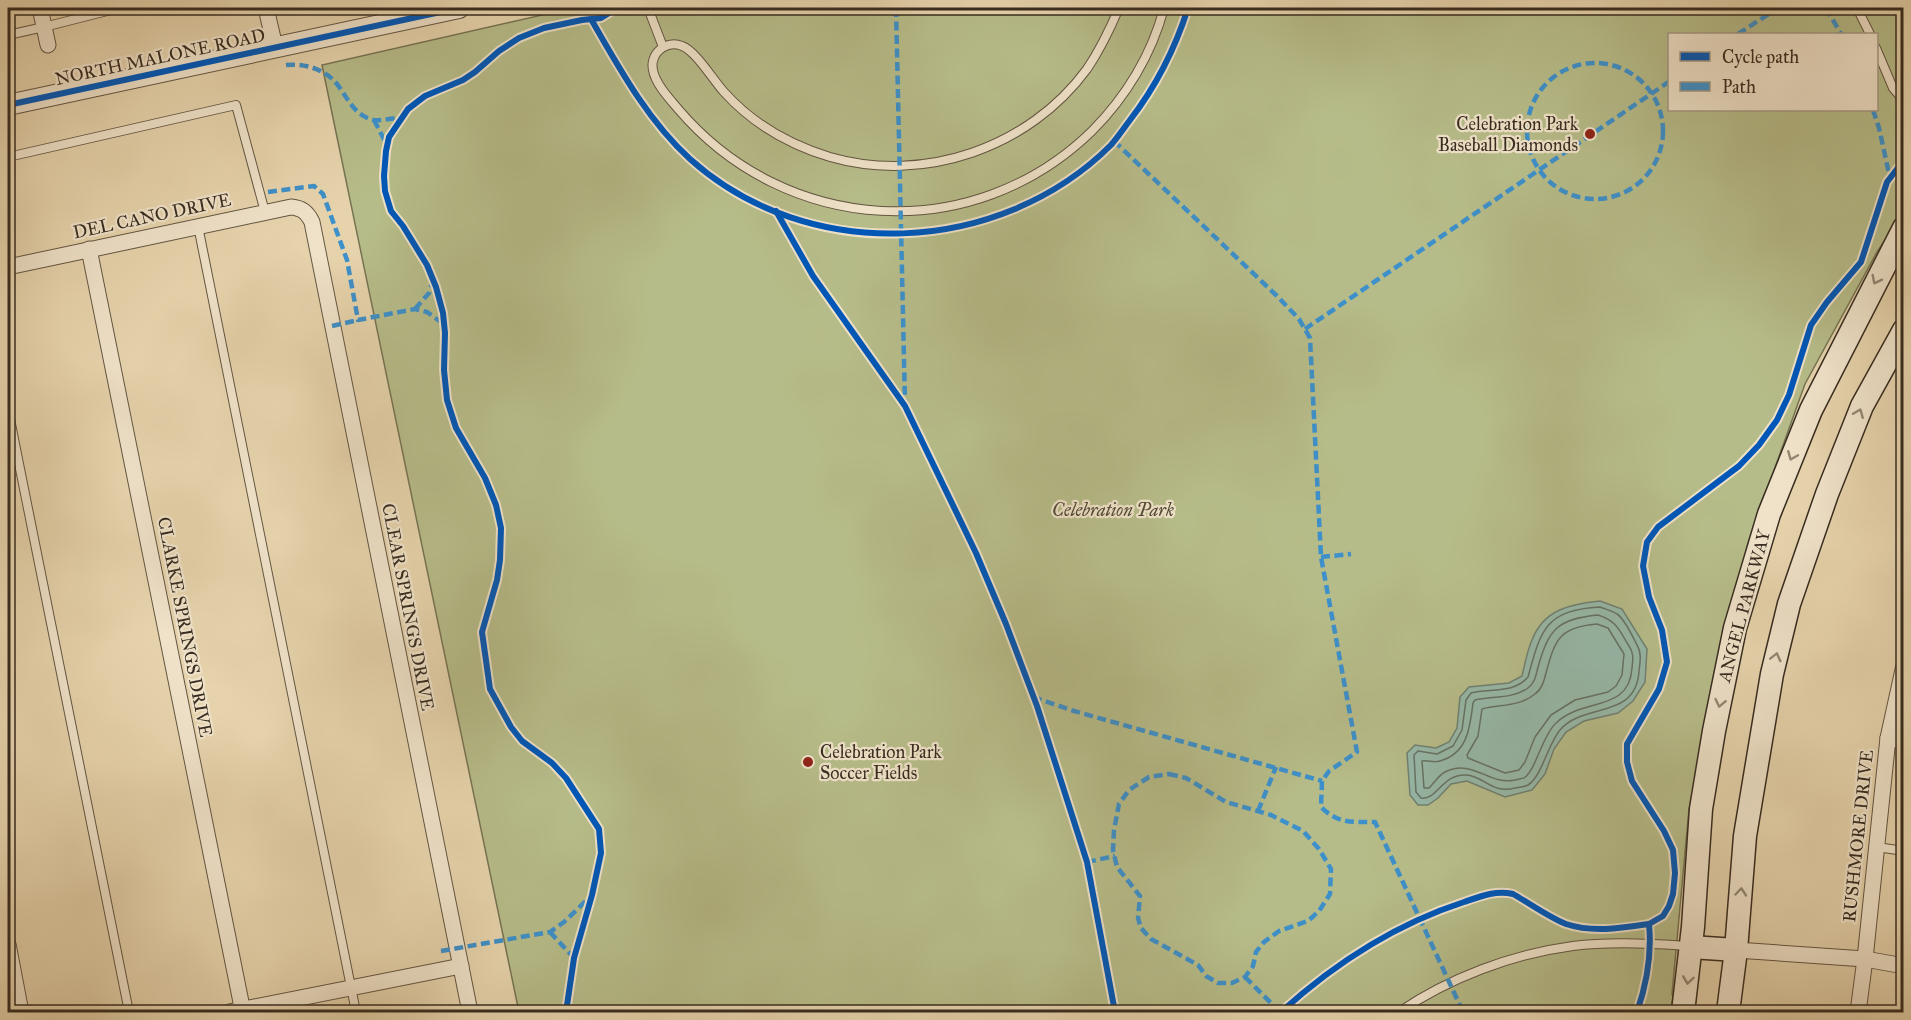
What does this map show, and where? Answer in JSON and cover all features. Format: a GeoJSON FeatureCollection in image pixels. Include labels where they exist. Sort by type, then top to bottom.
{"type":"FeatureCollection","features":[{"type":"Feature","properties":{"kind":"main road","name":"ANGEL PARKWAY"},"geometry":{"type":"LineString","coordinates":[[1683,1012],[1691,947],[1701,809],[1735,628],[1769,514],[1810,410],[1904,228]]}},
{"type":"Feature","properties":{"kind":"main road"},"geometry":{"type":"LineString","coordinates":[[1728,1012],[1736,950],[1745,836],[1772,674],[1789,604],[1827,494],[1862,406],[1904,330]]}},
{"type":"Feature","properties":{"kind":"main road"},"geometry":{"type":"LineString","coordinates":[[1691,947],[1736,950]]}},
{"type":"Feature","properties":{"kind":"street"},"geometry":{"type":"LineString","coordinates":[[40,8],[48,45]]}},
{"type":"Feature","properties":{"kind":"street"},"geometry":{"type":"LineString","coordinates":[[266,8],[275,47]]}},
{"type":"Feature","properties":{"kind":"street","name":"NORTH MALONE ROAD"},"geometry":{"type":"LineString","coordinates":[[8,105],[459,8]]}},
{"type":"Feature","properties":{"kind":"street","name":"DEL CANO DRIVE"},"geometry":{"type":"LineString","coordinates":[[8,267],[291,207],[304,211]]}},
{"type":"Feature","properties":{"kind":"street","name":"CLEAR SPRINGS DRIVE"},"geometry":{"type":"LineString","coordinates":[[304,211],[312,222],[470,1012]]}},
{"type":"Feature","properties":{"kind":"street","name":"CLARKE SPRINGS DRIVE"},"geometry":{"type":"LineString","coordinates":[[89,249],[238,1012]]}},
{"type":"Feature","properties":{"kind":"street","name":"RUSHMORE DRIVE"},"geometry":{"type":"LineString","coordinates":[[1858,1012],[1888,738],[1904,665]]}},
{"type":"Feature","properties":{"kind":"street"},"geometry":{"type":"LineString","coordinates":[[1888,738],[1904,742]]}},
{"type":"Feature","properties":{"kind":"street"},"geometry":{"type":"LineString","coordinates":[[8,944],[21,1012]]}},
{"type":"Feature","properties":{"kind":"street"},"geometry":{"type":"LineString","coordinates":[[1736,950],[1865,960],[1904,966]]}},
{"type":"Feature","properties":{"kind":"street"},"geometry":{"type":"LineString","coordinates":[[238,1012],[461,966]]}},
{"type":"Feature","properties":{"kind":"lane"},"geometry":{"type":"LineString","coordinates":[[8,35],[119,8]]}},
{"type":"Feature","properties":{"kind":"lane"},"geometry":{"type":"LineString","coordinates":[[648,8],[663,47]]}},
{"type":"Feature","properties":{"kind":"lane"},"geometry":{"type":"LineString","coordinates":[[1119,8],[1103,42],[1086,69],[1062,97],[1016,134],[949,160],[913,165],[877,165],[853,162],[807,149],[764,126],[727,96],[691,51],[678,44],[663,47],[654,58],[654,74],[673,102],[708,141],[750,171],[797,194],[839,206],[874,211],[926,210],[960,204],[1000,191],[1044,169],[1083,139],[1101,121],[1131,82],[1154,38],[1164,8]]}},
{"type":"Feature","properties":{"kind":"lane"},"geometry":{"type":"LineString","coordinates":[[1857,8],[1870,33]]}},
{"type":"Feature","properties":{"kind":"lane"},"geometry":{"type":"LineString","coordinates":[[1878,53],[1893,87],[1904,100]]}},
{"type":"Feature","properties":{"kind":"lane"},"geometry":{"type":"LineString","coordinates":[[8,157],[237,105],[265,212]]}},
{"type":"Feature","properties":{"kind":"lane"},"geometry":{"type":"LineString","coordinates":[[198,226],[356,1012]]}},
{"type":"Feature","properties":{"kind":"lane"},"geometry":{"type":"LineString","coordinates":[[8,410],[129,1012]]}},
{"type":"Feature","properties":{"kind":"lane"},"geometry":{"type":"LineString","coordinates":[[1877,847],[1904,851]]}},
{"type":"Feature","properties":{"kind":"lane"},"geometry":{"type":"LineString","coordinates":[[1399,1012],[1461,979],[1521,957],[1552,949],[1574,945],[1609,944],[1691,947]]}},
{"type":"Feature","properties":{"kind":"green space","name":"Celebration Park"},"geometry":{"type":"Polygon","coordinates":[[[573,8],[1903,8],[1903,213],[1877,252],[1805,384],[1748,543],[1689,809],[1670,1012],[519,1012],[322,65],[573,8]]]}},
{"type":"Feature","properties":{"kind":"water"},"geometry":{"type":"Polygon","coordinates":[[[1600,601],[1622,609],[1647,649],[1645,682],[1633,701],[1618,713],[1584,721],[1566,732],[1554,749],[1545,774],[1532,790],[1505,797],[1467,781],[1451,784],[1428,805],[1418,805],[1410,795],[1407,753],[1415,745],[1436,748],[1449,742],[1457,728],[1460,697],[1469,687],[1509,683],[1522,676],[1532,640],[1537,630],[1551,615],[1569,606],[1600,601]]]}},
{"type":"Feature","properties":{"kind":"marked path"},"geometry":{"type":"LineString","coordinates":[[896,8],[905,403]]}},
{"type":"Feature","properties":{"kind":"marked path"},"geometry":{"type":"LineString","coordinates":[[1740,33],[1778,8]]}},
{"type":"Feature","properties":{"kind":"marked path"},"geometry":{"type":"LineString","coordinates":[[1826,8],[1840,33]]}},
{"type":"Feature","properties":{"kind":"marked path"},"geometry":{"type":"LineString","coordinates":[[1595,63],[1621,68],[1643,83],[1658,105],[1663,131],[1658,157],[1643,179],[1621,194],[1595,199],[1569,194],[1547,179],[1532,157],[1527,131],[1532,105],[1547,83],[1569,68],[1595,63]]}},
{"type":"Feature","properties":{"kind":"marked path"},"geometry":{"type":"LineString","coordinates":[[286,65],[307,66],[326,74],[337,84],[356,111],[367,118],[384,120],[402,117]]}},
{"type":"Feature","properties":{"kind":"marked path"},"geometry":{"type":"LineString","coordinates":[[1305,329],[1668,82]]}},
{"type":"Feature","properties":{"kind":"marked path"},"geometry":{"type":"LineString","coordinates":[[1873,111],[1890,178]]}},
{"type":"Feature","properties":{"kind":"marked path"},"geometry":{"type":"LineString","coordinates":[[374,120],[387,145]]}},
{"type":"Feature","properties":{"kind":"marked path"},"geometry":{"type":"LineString","coordinates":[[1114,141],[1277,296],[1299,319],[1310,338],[1321,557],[1357,752],[1329,771],[1322,781],[1321,807],[1339,819],[1352,822],[1375,822],[1463,1012]]}},
{"type":"Feature","properties":{"kind":"marked path"},"geometry":{"type":"LineString","coordinates":[[268,192],[314,186],[323,194],[347,260],[358,320],[415,309],[427,312],[444,324]]}},
{"type":"Feature","properties":{"kind":"marked path"},"geometry":{"type":"LineString","coordinates":[[415,309],[429,293],[433,280]]}},
{"type":"Feature","properties":{"kind":"marked path"},"geometry":{"type":"LineString","coordinates":[[332,326],[358,320]]}},
{"type":"Feature","properties":{"kind":"marked path"},"geometry":{"type":"LineString","coordinates":[[1321,557],[1351,554]]}},
{"type":"Feature","properties":{"kind":"marked path"},"geometry":{"type":"LineString","coordinates":[[1033,697],[1074,711],[1322,781]]}},
{"type":"Feature","properties":{"kind":"marked path"},"geometry":{"type":"LineString","coordinates":[[1258,811],[1276,767]]}},
{"type":"Feature","properties":{"kind":"marked path"},"geometry":{"type":"LineString","coordinates":[[1169,774],[1186,778],[1226,802],[1271,815],[1303,831],[1319,849],[1331,869],[1330,894],[1319,911],[1308,921],[1279,931],[1264,942],[1256,952],[1253,966],[1245,977],[1232,983],[1218,983],[1206,976],[1198,965],[1151,939],[1141,928],[1138,918],[1140,896],[1117,867],[1113,850],[1119,804],[1129,790],[1149,777],[1169,774]]}},
{"type":"Feature","properties":{"kind":"marked path"},"geometry":{"type":"LineString","coordinates":[[1087,862],[1115,856]]}},
{"type":"Feature","properties":{"kind":"marked path"},"geometry":{"type":"LineString","coordinates":[[441,951],[550,932],[590,897]]}},
{"type":"Feature","properties":{"kind":"marked path"},"geometry":{"type":"LineString","coordinates":[[550,932],[574,958]]}},
{"type":"Feature","properties":{"kind":"marked path"},"geometry":{"type":"LineString","coordinates":[[1245,977],[1280,1012]]}},
{"type":"Feature","properties":{"kind":"cycle path"},"geometry":{"type":"LineString","coordinates":[[8,105],[459,8]]}},
{"type":"Feature","properties":{"kind":"cycle path"},"geometry":{"type":"LineString","coordinates":[[566,1012],[574,958],[601,853],[599,829],[566,778],[552,763],[522,741],[511,727],[490,689],[482,632],[497,580],[501,528],[496,505],[485,478],[456,428],[447,400],[444,370],[445,333],[443,313],[436,287],[427,265],[391,211],[385,191],[384,176],[389,137],[408,109],[425,96],[463,80],[519,38],[544,28],[601,18],[617,8]]}},
{"type":"Feature","properties":{"kind":"cycle path"},"geometry":{"type":"LineString","coordinates":[[591,19],[635,93],[661,128],[690,159],[737,193],[790,217],[846,230],[903,233],[960,226],[1015,209],[1066,182],[1111,145],[1140,107],[1164,66],[1188,8]]}},
{"type":"Feature","properties":{"kind":"cycle path"},"geometry":{"type":"LineString","coordinates":[[1637,1012],[1648,968],[1649,924],[1663,916],[1669,906],[1675,873],[1673,850],[1664,831],[1632,781],[1627,762],[1627,744],[1659,689],[1667,662],[1662,630],[1649,597],[1643,566],[1647,542],[1658,527],[1739,466],[1759,445],[1777,420],[1789,395],[1811,325],[1861,262],[1887,182],[1904,160]]}},
{"type":"Feature","properties":{"kind":"cycle path"},"geometry":{"type":"LineString","coordinates":[[776,211],[813,276],[905,406],[976,553],[1037,706],[1087,862],[1115,1012]]}},
{"type":"Feature","properties":{"kind":"cycle path"},"geometry":{"type":"LineString","coordinates":[[1281,1012],[1322,978],[1367,947],[1439,911],[1488,894],[1513,894],[1553,918],[1576,927],[1608,929],[1649,924]]}},
{"type":"Feature","properties":{"kind":"place","name":"Celebration Park Baseball Diamonds"},"geometry":{"type":"Point","coordinates":[1590,134]}},
{"type":"Feature","properties":{"kind":"place","name":"Celebration Park Soccer Fields"},"geometry":{"type":"Point","coordinates":[808,762]}}]}
